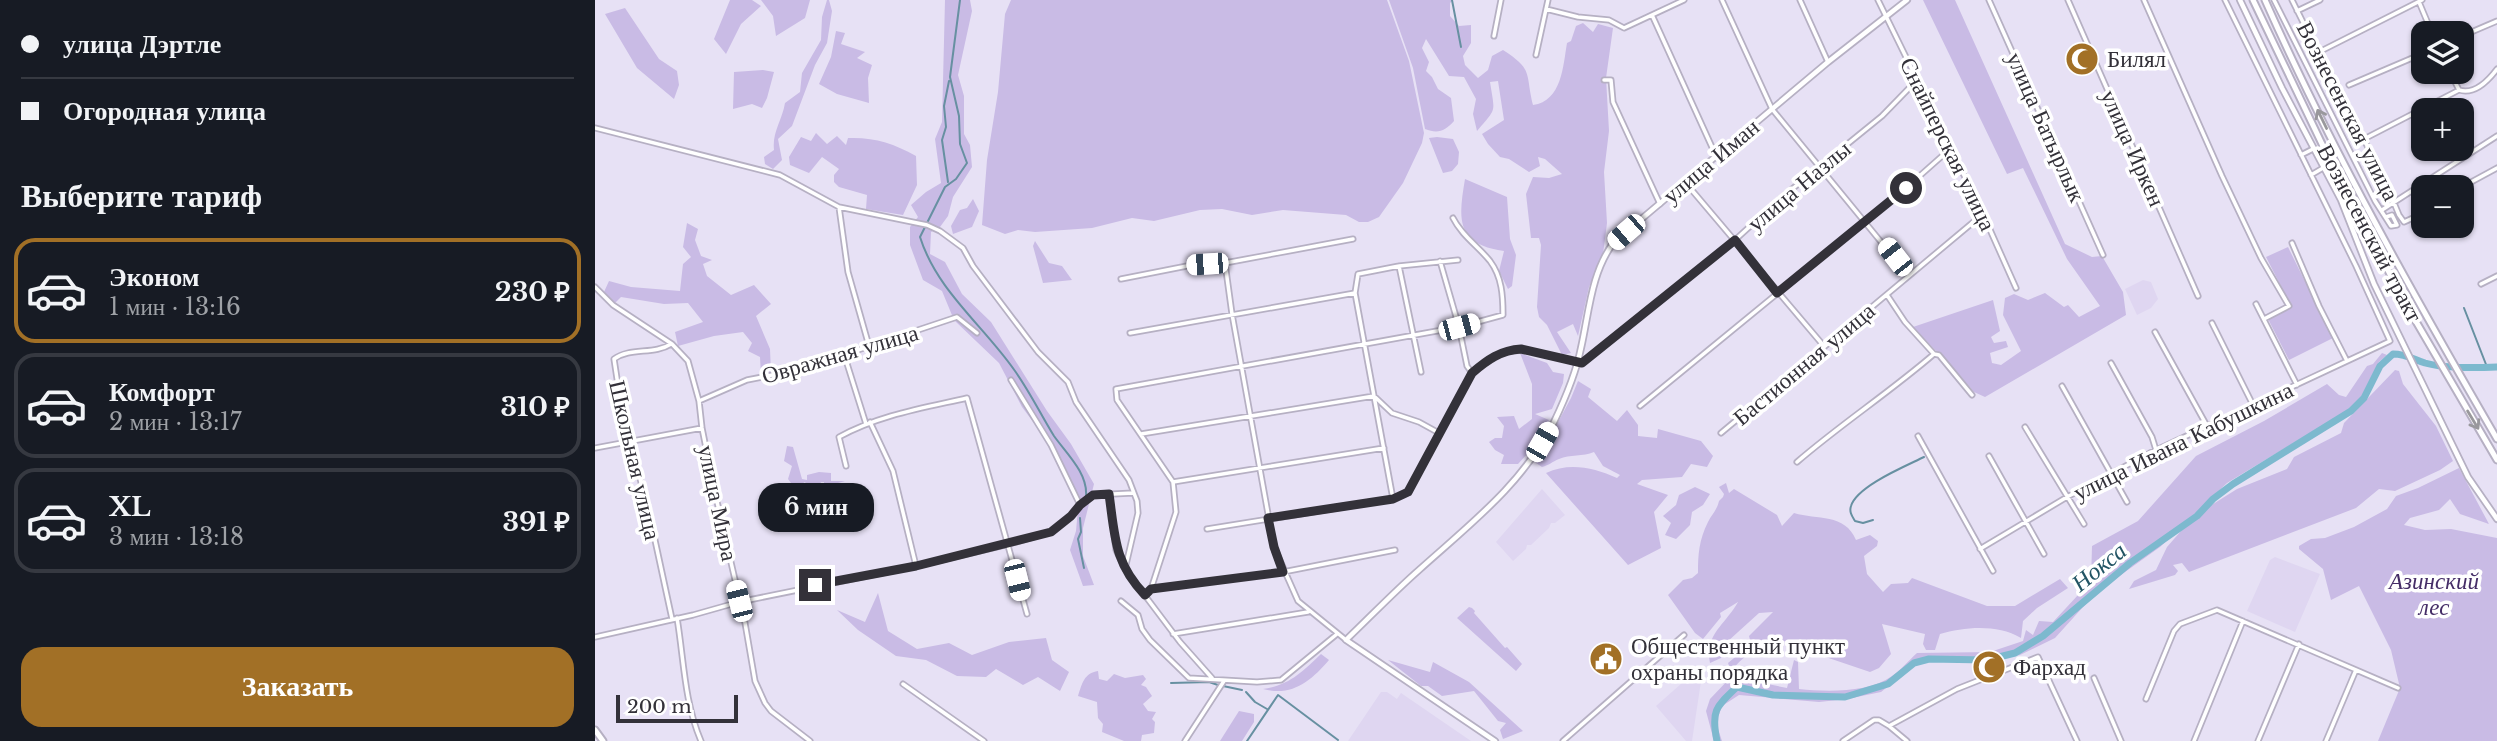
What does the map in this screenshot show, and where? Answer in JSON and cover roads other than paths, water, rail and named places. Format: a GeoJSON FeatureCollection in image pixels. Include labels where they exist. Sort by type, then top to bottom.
{"type":"FeatureCollection","features":[{"type":"Feature","properties":{"kind":"main road","name":"Вознесенский тракт"},"geometry":{"type":"LineString","coordinates":[[2253,0],[2322,144],[2404,301],[2497,460]]}},
{"type":"Feature","properties":{"kind":"main road","name":"Вознесенский тракт"},"geometry":{"type":"LineString","coordinates":[[2265,0],[2355,185],[2497,439]]}},
{"type":"Feature","properties":{"kind":"main road"},"geometry":{"type":"LineString","coordinates":[[595,730],[603,741]]}},
{"type":"Feature","properties":{"kind":"street"},"geometry":{"type":"LineString","coordinates":[[1494,36],[1501,0]]}},
{"type":"Feature","properties":{"kind":"street"},"geometry":{"type":"LineString","coordinates":[[1536,55],[1548,0]]}},
{"type":"Feature","properties":{"kind":"street"},"geometry":{"type":"LineString","coordinates":[[1546,9],[1578,17],[1609,20],[1624,28],[1684,0]]}},
{"type":"Feature","properties":{"kind":"street"},"geometry":{"type":"LineString","coordinates":[[1722,0],[1772,109],[1909,276]]}},
{"type":"Feature","properties":{"kind":"street"},"geometry":{"type":"LineString","coordinates":[[1800,0],[1828,62]]}},
{"type":"Feature","properties":{"kind":"street","name":"Снайперская улица"},"geometry":{"type":"LineString","coordinates":[[1878,0],[1983,214],[2016,288]]}},
{"type":"Feature","properties":{"kind":"street","name":"улица Иман"},"geometry":{"type":"LineString","coordinates":[[1346,640],[1498,499],[1527,467],[1556,417],[1577,363],[1591,296],[1609,249],[1828,62],[1907,0]]}},
{"type":"Feature","properties":{"kind":"street","name":"улица Батырлык"},"geometry":{"type":"LineString","coordinates":[[1989,0],[2103,255]]}},
{"type":"Feature","properties":{"kind":"street","name":"улица Иркен"},"geometry":{"type":"LineString","coordinates":[[2068,0],[2198,296]]}},
{"type":"Feature","properties":{"kind":"street"},"geometry":{"type":"LineString","coordinates":[[2144,0],[2222,176],[2262,258],[2290,306],[2264,319]]}},
{"type":"Feature","properties":{"kind":"street"},"geometry":{"type":"LineString","coordinates":[[2225,0],[2311,175],[2323,168]]}},
{"type":"Feature","properties":{"kind":"street"},"geometry":{"type":"LineString","coordinates":[[2240,0],[2341,200],[2374,284],[2467,477],[2497,519]]}},
{"type":"Feature","properties":{"kind":"street"},"geometry":{"type":"LineString","coordinates":[[2274,0],[2335,125],[2386,217]]}},
{"type":"Feature","properties":{"kind":"street","name":"Вознесенская улица"},"geometry":{"type":"LineString","coordinates":[[2292,0],[2317,53],[2381,169],[2404,222],[2411,219]]}},
{"type":"Feature","properties":{"kind":"street"},"geometry":{"type":"LineString","coordinates":[[2297,11],[2320,0]]}},
{"type":"Feature","properties":{"kind":"street"},"geometry":{"type":"LineString","coordinates":[[2317,53],[2420,1],[2428,21]]}},
{"type":"Feature","properties":{"kind":"street"},"geometry":{"type":"LineString","coordinates":[[1651,15],[1716,156]]}},
{"type":"Feature","properties":{"kind":"street"},"geometry":{"type":"LineString","coordinates":[[2474,31],[2497,20]]}},
{"type":"Feature","properties":{"kind":"street"},"geometry":{"type":"LineString","coordinates":[[2349,85],[2411,59]]}},
{"type":"Feature","properties":{"kind":"street"},"geometry":{"type":"LineString","coordinates":[[2364,139],[2459,90],[2466,92],[2481,85],[2497,69]]}},
{"type":"Feature","properties":{"kind":"street","name":"улица Назлы"},"geometry":{"type":"LineString","coordinates":[[1577,363],[1582,363],[1602,349],[1735,240],[1882,116],[1918,79]]}},
{"type":"Feature","properties":{"kind":"street"},"geometry":{"type":"LineString","coordinates":[[1604,80],[1611,80],[1613,102],[1660,204]]}},
{"type":"Feature","properties":{"kind":"street"},"geometry":{"type":"LineString","coordinates":[[2456,84],[2459,90]]}},
{"type":"Feature","properties":{"kind":"street"},"geometry":{"type":"LineString","coordinates":[[595,128],[780,175],[839,207],[926,224],[963,248],[973,266],[1038,352],[1068,382],[1076,402],[1129,480],[1138,513],[1125,569]]}},
{"type":"Feature","properties":{"kind":"street"},"geometry":{"type":"LineString","coordinates":[[2382,210],[2497,136]]}},
{"type":"Feature","properties":{"kind":"street"},"geometry":{"type":"LineString","coordinates":[[1640,406],[1914,182],[1950,149]]}},
{"type":"Feature","properties":{"kind":"street"},"geometry":{"type":"LineString","coordinates":[[2301,155],[2313,149]]}},
{"type":"Feature","properties":{"kind":"street"},"geometry":{"type":"LineString","coordinates":[[2474,180],[2497,168]]}},
{"type":"Feature","properties":{"kind":"street","name":"улица Ивана Кабушкина"},"geometry":{"type":"LineString","coordinates":[[1979,549],[2067,497],[2156,450],[2297,385],[2346,359],[2390,341],[2311,175]]}},
{"type":"Feature","properties":{"kind":"street"},"geometry":{"type":"LineString","coordinates":[[1685,182],[1823,345]]}},
{"type":"Feature","properties":{"kind":"street"},"geometry":{"type":"LineString","coordinates":[[839,207],[848,272],[869,346]]}},
{"type":"Feature","properties":{"kind":"street","name":"Бастионная улица"},"geometry":{"type":"LineString","coordinates":[[1721,433],[1823,345],[1983,214]]}},
{"type":"Feature","properties":{"kind":"street"},"geometry":{"type":"LineString","coordinates":[[1145,595],[1151,589],[1176,512],[1173,482],[1117,400],[1114,392],[1118,387],[1459,327],[1503,315],[1503,292],[1498,276],[1490,262],[1458,229],[1453,218]]}},
{"type":"Feature","properties":{"kind":"street"},"geometry":{"type":"LineString","coordinates":[[1121,279],[1353,239]]}},
{"type":"Feature","properties":{"kind":"street"},"geometry":{"type":"LineString","coordinates":[[2292,243],[2319,306],[2346,359]]}},
{"type":"Feature","properties":{"kind":"street"},"geometry":{"type":"LineString","coordinates":[[1393,499],[1355,293],[1358,274],[1399,266],[1458,260]]}},
{"type":"Feature","properties":{"kind":"street"},"geometry":{"type":"LineString","coordinates":[[1440,261],[1467,366],[1472,373]]}},
{"type":"Feature","properties":{"kind":"street"},"geometry":{"type":"LineString","coordinates":[[1225,263],[1274,547],[1298,601],[1346,640],[1495,741]]}},
{"type":"Feature","properties":{"kind":"street"},"geometry":{"type":"LineString","coordinates":[[1399,266],[1421,372]]}},
{"type":"Feature","properties":{"kind":"street"},"geometry":{"type":"LineString","coordinates":[[2481,284],[2497,276]]}},
{"type":"Feature","properties":{"kind":"street","name":"улица Мира"},"geometry":{"type":"LineString","coordinates":[[595,287],[613,305],[672,344],[688,362],[694,376],[702,428],[755,681],[765,703],[810,741]]}},
{"type":"Feature","properties":{"kind":"street"},"geometry":{"type":"LineString","coordinates":[[1130,333],[1355,293]]}},
{"type":"Feature","properties":{"kind":"street"},"geometry":{"type":"LineString","coordinates":[[1887,295],[1905,322],[1934,354],[1940,355],[1972,395]]}},
{"type":"Feature","properties":{"kind":"street"},"geometry":{"type":"LineString","coordinates":[[2256,304],[2297,385]]}},
{"type":"Feature","properties":{"kind":"street","name":"Овражная улица"},"geometry":{"type":"LineString","coordinates":[[699,401],[747,380],[798,370],[957,317],[977,333]]}},
{"type":"Feature","properties":{"kind":"street"},"geometry":{"type":"LineString","coordinates":[[2212,323],[2253,405]]}},
{"type":"Feature","properties":{"kind":"street"},"geometry":{"type":"LineString","coordinates":[[2155,332],[2207,426]]}},
{"type":"Feature","properties":{"kind":"street","name":"Школьная улица"},"geometry":{"type":"LineString","coordinates":[[672,344],[660,350],[626,354],[614,359],[621,405],[683,649],[683,675],[692,723],[701,741]]}},
{"type":"Feature","properties":{"kind":"street"},"geometry":{"type":"LineString","coordinates":[[1207,528],[1393,499],[1408,492],[1472,373],[1487,360],[1511,350],[1521,349],[1577,363]]}},
{"type":"Feature","properties":{"kind":"street"},"geometry":{"type":"LineString","coordinates":[[844,354],[868,423],[893,471],[916,566]]}},
{"type":"Feature","properties":{"kind":"street"},"geometry":{"type":"LineString","coordinates":[[1797,462],[1825,437],[1934,354]]}},
{"type":"Feature","properties":{"kind":"street"},"geometry":{"type":"LineString","coordinates":[[2111,363],[2152,437],[2156,450]]}},
{"type":"Feature","properties":{"kind":"street"},"geometry":{"type":"LineString","coordinates":[[1011,380],[1051,445],[1080,505]]}},
{"type":"Feature","properties":{"kind":"street"},"geometry":{"type":"LineString","coordinates":[[2062,386],[2127,502]]}},
{"type":"Feature","properties":{"kind":"street"},"geometry":{"type":"LineString","coordinates":[[1141,434],[1374,396]]}},
{"type":"Feature","properties":{"kind":"street"},"geometry":{"type":"LineString","coordinates":[[1374,396],[1392,413],[1419,422],[1439,433]]}},
{"type":"Feature","properties":{"kind":"street"},"geometry":{"type":"LineString","coordinates":[[846,466],[839,437],[885,416],[967,398],[1027,614]]}},
{"type":"Feature","properties":{"kind":"street"},"geometry":{"type":"LineString","coordinates":[[2025,427],[2084,524]]}},
{"type":"Feature","properties":{"kind":"street"},"geometry":{"type":"LineString","coordinates":[[595,447],[702,428]]}},
{"type":"Feature","properties":{"kind":"street"},"geometry":{"type":"LineString","coordinates":[[1918,436],[1993,571]]}},
{"type":"Feature","properties":{"kind":"street"},"geometry":{"type":"LineString","coordinates":[[1173,482],[1384,448]]}},
{"type":"Feature","properties":{"kind":"street"},"geometry":{"type":"LineString","coordinates":[[1989,456],[2044,554]]}},
{"type":"Feature","properties":{"kind":"street"},"geometry":{"type":"LineString","coordinates":[[595,637],[739,601],[916,566],[1009,544],[1051,532],[1093,495],[1133,493]]}},
{"type":"Feature","properties":{"kind":"street"},"geometry":{"type":"LineString","coordinates":[[1109,494],[1116,550],[1125,569],[1173,634],[1212,678]]}},
{"type":"Feature","properties":{"kind":"street"},"geometry":{"type":"LineString","coordinates":[[1151,589],[1283,572],[1395,550]]}},
{"type":"Feature","properties":{"kind":"street"},"geometry":{"type":"LineString","coordinates":[[1121,601],[1138,615],[1142,629],[1150,640],[1189,678],[1257,682],[1281,680],[1335,632]]}},
{"type":"Feature","properties":{"kind":"street"},"geometry":{"type":"LineString","coordinates":[[2146,699],[2170,638],[2180,624],[2217,610],[2399,688]]}},
{"type":"Feature","properties":{"kind":"street"},"geometry":{"type":"LineString","coordinates":[[1173,634],[1308,611]]}},
{"type":"Feature","properties":{"kind":"street"},"geometry":{"type":"LineString","coordinates":[[2194,741],[2243,621]]}},
{"type":"Feature","properties":{"kind":"street"},"geometry":{"type":"LineString","coordinates":[[1563,741],[1684,635]]}},
{"type":"Feature","properties":{"kind":"street"},"geometry":{"type":"LineString","coordinates":[[2258,741],[2299,644]]}},
{"type":"Feature","properties":{"kind":"street"},"geometry":{"type":"LineString","coordinates":[[1889,726],[1957,690],[2038,657],[2077,741]]}},
{"type":"Feature","properties":{"kind":"street"},"geometry":{"type":"LineString","coordinates":[[2326,741],[2356,670]]}},
{"type":"Feature","properties":{"kind":"street"},"geometry":{"type":"LineString","coordinates":[[2094,678],[2122,741]]}},
{"type":"Feature","properties":{"kind":"street"},"geometry":{"type":"LineString","coordinates":[[1185,741],[1224,681]]}},
{"type":"Feature","properties":{"kind":"street"},"geometry":{"type":"LineString","coordinates":[[904,684],[984,741]]}},
{"type":"Feature","properties":{"kind":"street"},"geometry":{"type":"LineString","coordinates":[[1843,741],[1874,720],[1889,726],[1907,741]]}},
{"type":"Feature","properties":{"kind":"waterway"},"geometry":{"type":"LineString","coordinates":[[960,0],[950,77],[959,116],[960,144],[967,163],[956,179],[945,187],[920,237],[949,291],[1015,371],[1054,436],[1080,471],[1086,496]]}},
{"type":"Feature","properties":{"kind":"waterway"},"geometry":{"type":"LineString","coordinates":[[1452,0],[1461,47]]}},
{"type":"Feature","properties":{"kind":"waterway"},"geometry":{"type":"LineString","coordinates":[[948,182],[942,140],[946,127],[944,106],[949,81]]}},
{"type":"Feature","properties":{"kind":"waterway"},"geometry":{"type":"LineString","coordinates":[[2464,308],[2487,367]]}},
{"type":"Feature","properties":{"kind":"waterway","name":"Нокса"},"geometry":{"type":"LineString","coordinates":[[1717,741],[1716,711],[1737,687],[1773,695],[1845,697],[1888,684],[1914,663],[1929,659],[1987,660],[2015,653],[2043,636],[2130,563],[2197,516],[2233,484],[2351,411],[2364,398],[2380,366],[2393,354],[2442,366],[2497,367]]}},
{"type":"Feature","properties":{"kind":"waterway"},"geometry":{"type":"LineString","coordinates":[[1873,520],[1863,523],[1855,521],[1850,510],[1855,499],[1883,477],[1924,457]]}},
{"type":"Feature","properties":{"kind":"waterway"},"geometry":{"type":"LineString","coordinates":[[1080,518],[1081,532],[1078,539],[1084,568]]}},
{"type":"Feature","properties":{"kind":"waterway"},"geometry":{"type":"LineString","coordinates":[[1171,683],[1209,682],[1218,685]]}},
{"type":"Feature","properties":{"kind":"waterway"},"geometry":{"type":"LineString","coordinates":[[1223,686],[1242,690]]}},
{"type":"Feature","properties":{"kind":"waterway"},"geometry":{"type":"LineString","coordinates":[[1246,692],[1255,702],[1267,709]]}},
{"type":"Feature","properties":{"kind":"waterway"},"geometry":{"type":"LineString","coordinates":[[1247,741],[1278,695],[1338,740]]}},
{"type":"Feature","properties":{"kind":"place","name":"Билял"},"geometry":{"type":"Point","coordinates":[2082,59]}},
{"type":"Feature","properties":{"kind":"place","name":"Общественный пункт охраны порядка"},"geometry":{"type":"Point","coordinates":[1606,659]}},
{"type":"Feature","properties":{"kind":"place","name":"Фархад"},"geometry":{"type":"Point","coordinates":[1989,667]}},
{"type":"Feature","properties":{"kind":"park label","name":"Азинский лес"},"geometry":{"type":"Point","coordinates":[2434,594]}}]}
